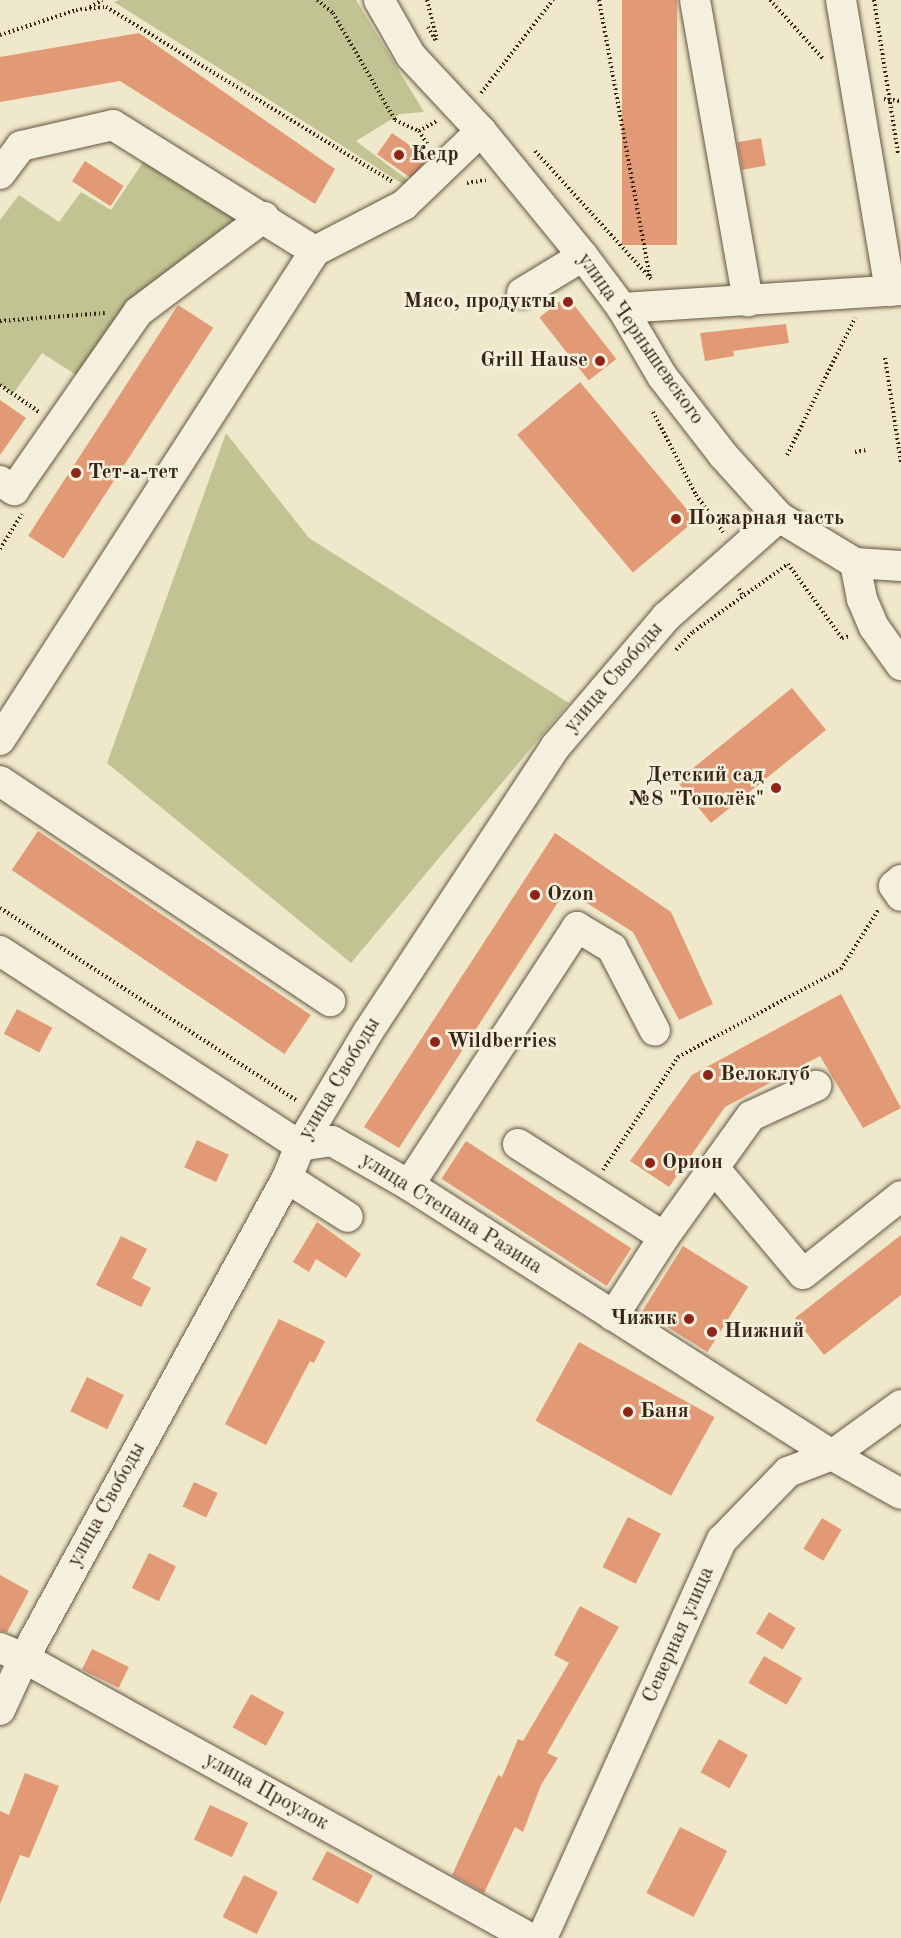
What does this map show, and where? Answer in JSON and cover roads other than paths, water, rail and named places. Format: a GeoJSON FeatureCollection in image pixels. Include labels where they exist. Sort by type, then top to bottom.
{"type":"FeatureCollection","features":[{"type":"Feature","properties":{"kind":"street","name":"улица Чернышевского"},"geometry":{"type":"LineString","coordinates":[[379,0],[411,56],[481,131],[583,256],[622,308],[662,376],[723,455],[779,517],[855,563]]}},
{"type":"Feature","properties":{"kind":"street"},"geometry":{"type":"LineString","coordinates":[[694,0],[748,302]]}},
{"type":"Feature","properties":{"kind":"street"},"geometry":{"type":"LineString","coordinates":[[622,308],[748,302],[886,291],[841,0]]}},
{"type":"Feature","properties":{"kind":"street"},"geometry":{"type":"LineString","coordinates":[[0,174],[21,146],[113,125],[264,217],[315,251]]}},
{"type":"Feature","properties":{"kind":"street"},"geometry":{"type":"LineString","coordinates":[[0,740],[315,251],[415,196],[481,131]]}},
{"type":"Feature","properties":{"kind":"street"},"geometry":{"type":"LineString","coordinates":[[0,481],[14,490],[138,312],[264,217]]}},
{"type":"Feature","properties":{"kind":"street"},"geometry":{"type":"LineString","coordinates":[[522,293],[583,256]]}},
{"type":"Feature","properties":{"kind":"street","name":"улица Свободы"},"geometry":{"type":"LineString","coordinates":[[0,1710],[12,1653],[287,1178],[300,1146],[368,1032],[556,746],[666,617],[779,517]]}},
{"type":"Feature","properties":{"kind":"street"},"geometry":{"type":"LineString","coordinates":[[901,566],[855,563],[862,599],[874,627],[901,665]]}},
{"type":"Feature","properties":{"kind":"street"},"geometry":{"type":"LineString","coordinates":[[0,781],[330,1001]]}},
{"type":"Feature","properties":{"kind":"street"},"geometry":{"type":"LineString","coordinates":[[409,1185],[577,927],[612,948],[655,1031]]}},
{"type":"Feature","properties":{"kind":"street"},"geometry":{"type":"LineString","coordinates":[[0,951],[300,1146]]}},
{"type":"Feature","properties":{"kind":"street"},"geometry":{"type":"LineString","coordinates":[[613,1316],[664,1237],[751,1116],[816,1086]]}},
{"type":"Feature","properties":{"kind":"street","name":"улица Степана Разина"},"geometry":{"type":"LineString","coordinates":[[300,1146],[332,1141],[409,1185],[832,1455],[901,1494]]}},
{"type":"Feature","properties":{"kind":"street"},"geometry":{"type":"LineString","coordinates":[[518,1144],[664,1237]]}},
{"type":"Feature","properties":{"kind":"street"},"geometry":{"type":"LineString","coordinates":[[714,1168],[803,1274],[901,1196]]}},
{"type":"Feature","properties":{"kind":"street"},"geometry":{"type":"LineString","coordinates":[[287,1178],[348,1217]]}},
{"type":"Feature","properties":{"kind":"street","name":"Северная улица"},"geometry":{"type":"LineString","coordinates":[[542,1938],[722,1540],[788,1472],[832,1455],[901,1405]]}},
{"type":"Feature","properties":{"kind":"street","name":"улица Проулок"},"geometry":{"type":"LineString","coordinates":[[12,1653],[530,1938]]}},
{"type":"Feature","properties":{"kind":"place","name":"Кедр"},"geometry":{"type":"Point","coordinates":[399,155]}},
{"type":"Feature","properties":{"kind":"place","name":"Мясо, продукты"},"geometry":{"type":"Point","coordinates":[568,302]}},
{"type":"Feature","properties":{"kind":"place","name":"Grill Hause"},"geometry":{"type":"Point","coordinates":[600,361]}},
{"type":"Feature","properties":{"kind":"place","name":"Тет-а-тет"},"geometry":{"type":"Point","coordinates":[76,473]}},
{"type":"Feature","properties":{"kind":"place","name":"Пожарная часть"},"geometry":{"type":"Point","coordinates":[676,519]}},
{"type":"Feature","properties":{"kind":"place","name":"Детский сад №8 \"Тополёк\""},"geometry":{"type":"Point","coordinates":[776,788]}},
{"type":"Feature","properties":{"kind":"place","name":"Ozon"},"geometry":{"type":"Point","coordinates":[535,895]}},
{"type":"Feature","properties":{"kind":"place","name":"Wildberries"},"geometry":{"type":"Point","coordinates":[435,1042]}},
{"type":"Feature","properties":{"kind":"place","name":"Велоклуб"},"geometry":{"type":"Point","coordinates":[708,1075]}},
{"type":"Feature","properties":{"kind":"place","name":"Орион"},"geometry":{"type":"Point","coordinates":[650,1163]}},
{"type":"Feature","properties":{"kind":"place","name":"Чижик"},"geometry":{"type":"Point","coordinates":[689,1319]}},
{"type":"Feature","properties":{"kind":"place","name":"Нижний"},"geometry":{"type":"Point","coordinates":[712,1332]}},
{"type":"Feature","properties":{"kind":"place","name":"Баня"},"geometry":{"type":"Point","coordinates":[628,1412]}}]}
